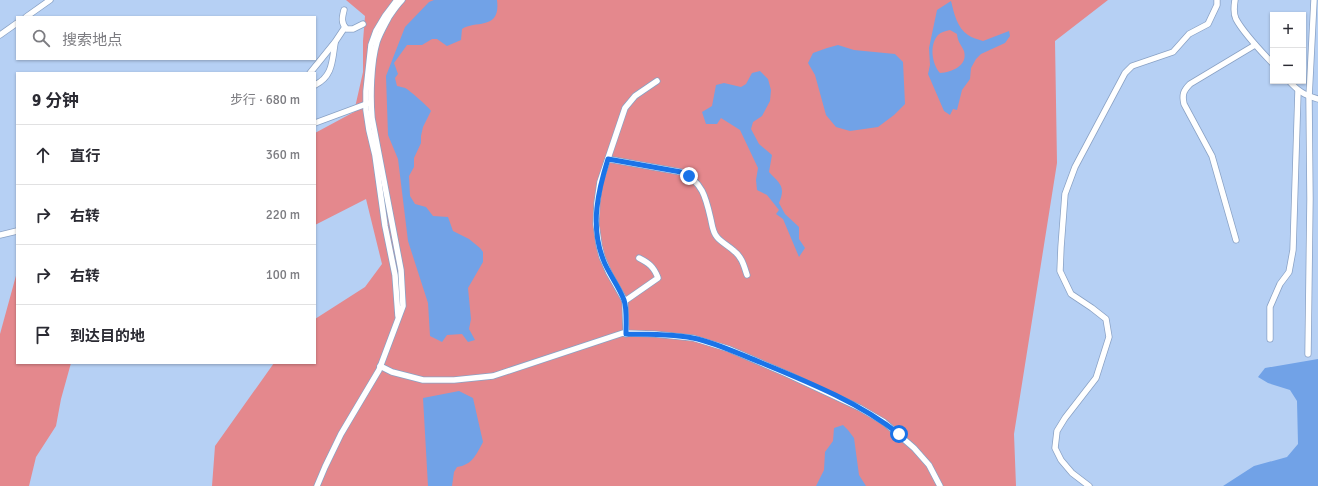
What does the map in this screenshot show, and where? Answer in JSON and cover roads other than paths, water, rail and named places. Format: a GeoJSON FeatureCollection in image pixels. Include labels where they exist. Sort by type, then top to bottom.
{"type":"FeatureCollection","features":[{"type":"Feature","properties":{"kind":"street"},"geometry":{"type":"LineString","coordinates":[[27,16],[50,0]]}},
{"type":"Feature","properties":{"kind":"street"},"geometry":{"type":"LineString","coordinates":[[317,486],[341,434],[380,366],[403,306],[400,270],[368,103],[368,71],[372,45],[376,31],[384,16],[396,0]]}},
{"type":"Feature","properties":{"kind":"street"},"geometry":{"type":"LineString","coordinates":[[368,103],[376,43],[392,13],[402,0]]}},
{"type":"Feature","properties":{"kind":"street"},"geometry":{"type":"LineString","coordinates":[[1089,486],[1072,473],[1061,460],[1055,448],[1057,431],[1065,418],[1096,378],[1109,337],[1106,320],[1092,308],[1071,294],[1060,271],[1066,194],[1075,167],[1125,73],[1132,66],[1173,52],[1189,34],[1208,24],[1217,5],[1217,0]]}},
{"type":"Feature","properties":{"kind":"street"},"geometry":{"type":"LineString","coordinates":[[1235,0],[1236,18],[1255,45],[1270,61]]}},
{"type":"Feature","properties":{"kind":"street"},"geometry":{"type":"LineString","coordinates":[[1308,354],[1310,199],[1309,97],[1314,0]]}},
{"type":"Feature","properties":{"kind":"street"},"geometry":{"type":"LineString","coordinates":[[344,10],[342,18],[346,29],[353,29],[363,24]]}},
{"type":"Feature","properties":{"kind":"street"},"geometry":{"type":"LineString","coordinates":[[0,35],[16,24]]}},
{"type":"Feature","properties":{"kind":"street"},"geometry":{"type":"LineString","coordinates":[[311,72],[345,27]]}},
{"type":"Feature","properties":{"kind":"street"},"geometry":{"type":"LineString","coordinates":[[316,84],[328,75],[332,64],[335,42]]}},
{"type":"Feature","properties":{"kind":"street"},"geometry":{"type":"LineString","coordinates":[[1236,240],[1212,156],[1184,104],[1182,97],[1184,90],[1190,84],[1255,45]]}},
{"type":"Feature","properties":{"kind":"street"},"geometry":{"type":"LineString","coordinates":[[626,334],[625,301],[609,273],[602,257],[596,224],[597,203],[600,182],[625,108],[635,96],[656,82]]}},
{"type":"Feature","properties":{"kind":"street"},"geometry":{"type":"LineString","coordinates":[[1292,84],[1298,91],[1309,97],[1318,99]]}},
{"type":"Feature","properties":{"kind":"street"},"geometry":{"type":"LineString","coordinates":[[1270,339],[1270,307],[1280,284],[1289,272],[1294,250],[1298,91]]}},
{"type":"Feature","properties":{"kind":"street"},"geometry":{"type":"LineString","coordinates":[[316,123],[368,103]]}},
{"type":"Feature","properties":{"kind":"street"},"geometry":{"type":"LineString","coordinates":[[608,159],[681,172],[698,183],[704,194],[713,229],[717,237],[736,251],[743,261],[747,275]]}},
{"type":"Feature","properties":{"kind":"street"},"geometry":{"type":"LineString","coordinates":[[0,235],[16,232]]}},
{"type":"Feature","properties":{"kind":"street"},"geometry":{"type":"LineString","coordinates":[[625,301],[658,278],[654,268],[649,263],[639,258]]}},
{"type":"Feature","properties":{"kind":"street"},"geometry":{"type":"LineString","coordinates":[[380,366],[392,372],[423,380],[454,380],[493,376],[623,334],[654,334],[693,338],[729,349],[787,374],[860,408],[884,422],[914,448],[929,465],[940,486]]}},
{"type":"Feature","properties":{"kind":"water"},"geometry":{"type":"Polygon","coordinates":[[[434,0],[497,0],[497,10],[495,16],[486,23],[468,26],[462,29],[461,40],[447,46],[437,39],[432,39],[422,45],[407,45],[394,63],[398,74],[395,78],[397,86],[407,89],[431,111],[423,127],[421,143],[414,158],[414,167],[409,176],[410,196],[415,204],[426,207],[433,216],[448,217],[453,231],[469,239],[483,252],[483,262],[468,288],[471,319],[469,329],[475,340],[468,342],[462,334],[447,335],[442,342],[430,336],[428,303],[408,241],[398,159],[388,135],[386,76],[405,27],[429,2],[434,0]]]}},
{"type":"Feature","properties":{"kind":"water"},"geometry":{"type":"Polygon","coordinates":[[[951,1],[961,28],[973,38],[983,41],[1009,31],[1010,36],[1005,43],[981,54],[976,59],[971,68],[970,79],[962,90],[957,110],[953,109],[950,115],[944,111],[928,74],[930,65],[929,48],[937,10],[951,1]],[[950,30],[941,33],[935,39],[933,44],[933,60],[940,73],[954,70],[964,61],[964,51],[957,34],[950,30]]]}},
{"type":"Feature","properties":{"kind":"water"},"geometry":{"type":"Polygon","coordinates":[[[838,45],[854,50],[895,54],[903,62],[905,104],[894,115],[878,127],[850,131],[836,127],[826,115],[815,75],[808,63],[813,53],[838,45]]]}},
{"type":"Feature","properties":{"kind":"water"},"geometry":{"type":"Polygon","coordinates":[[[760,71],[768,79],[771,90],[770,101],[762,116],[753,122],[751,129],[759,144],[772,155],[769,172],[779,183],[782,189],[779,203],[785,214],[799,227],[799,239],[805,248],[799,257],[783,219],[776,214],[779,210],[767,195],[757,190],[756,180],[758,168],[740,130],[721,118],[717,124],[706,124],[702,112],[712,106],[716,85],[724,83],[741,87],[746,84],[752,73],[760,71]]]}},
{"type":"Feature","properties":{"kind":"water"},"geometry":{"type":"Polygon","coordinates":[[[1318,359],[1318,486],[1223,486],[1254,466],[1287,457],[1298,444],[1297,401],[1290,390],[1268,383],[1258,377],[1265,368],[1318,359]]]}},
{"type":"Feature","properties":{"kind":"water"},"geometry":{"type":"Polygon","coordinates":[[[459,391],[473,398],[483,442],[476,455],[470,462],[457,467],[454,472],[452,486],[428,486],[423,398],[459,391]]]}},
{"type":"Feature","properties":{"kind":"water"},"geometry":{"type":"Polygon","coordinates":[[[843,425],[854,438],[859,475],[866,486],[816,486],[824,470],[825,452],[833,441],[834,428],[843,425]]]}}]}
